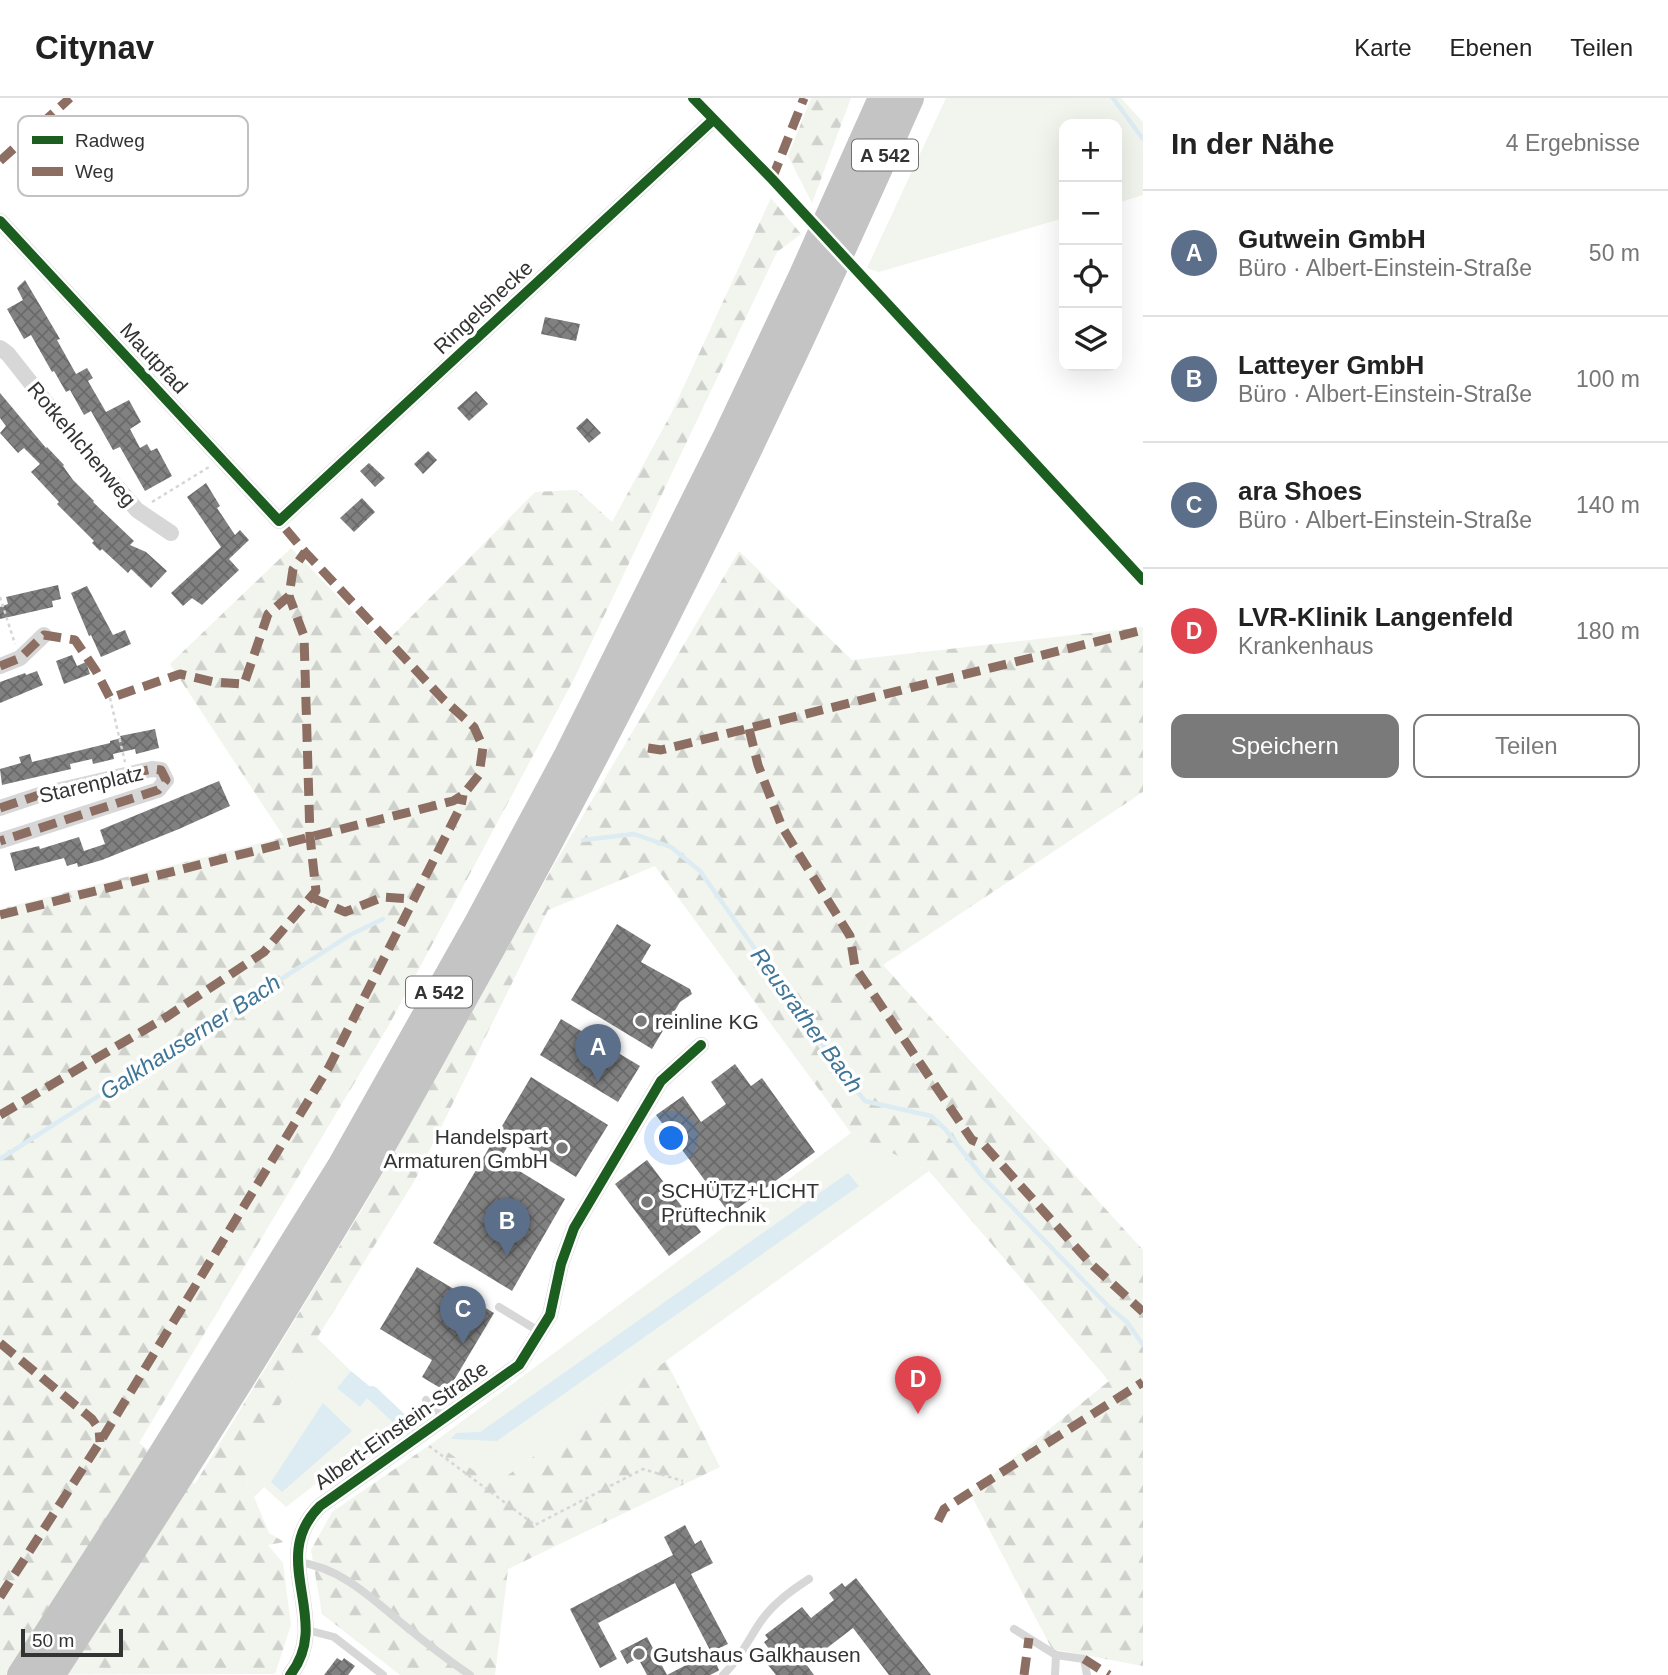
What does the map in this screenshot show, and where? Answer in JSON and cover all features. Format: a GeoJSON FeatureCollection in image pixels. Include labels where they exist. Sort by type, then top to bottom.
{"type":"FeatureCollection","features":[{"type":"Feature","properties":{"kind":"highway","name":"A 542"},"geometry":{"type":"LineString","coordinates":[[51,1675],[158,1512],[361,1183],[499,935],[671,610],[812,286],[842,190],[882,98]]}},
{"type":"Feature","properties":{"kind":"highway","name":"A 542"},"geometry":{"type":"LineString","coordinates":[[21,1675],[340,1168],[568,755],[812,286],[859,213],[910,98]]}},
{"type":"Feature","properties":{"kind":"street","name":"Ringelshecke"},"geometry":{"type":"LineString","coordinates":[[279,522],[713,120]]}},
{"type":"Feature","properties":{"kind":"street","name":"Mautpfad"},"geometry":{"type":"LineString","coordinates":[[0,221],[279,522]]}},
{"type":"Feature","properties":{"kind":"street","name":"Rotkehlchenweg"},"geometry":{"type":"LineString","coordinates":[[0,348],[8,354],[71,434],[137,510],[171,533]]}},
{"type":"Feature","properties":{"kind":"street"},"geometry":{"type":"LineString","coordinates":[[0,666],[20,658],[44,635]]}},
{"type":"Feature","properties":{"kind":"street","name":"Starenplatz"},"geometry":{"type":"LineString","coordinates":[[0,808],[152,769],[161,770],[166,780],[158,790],[0,841]]}},
{"type":"Feature","properties":{"kind":"street","name":"Albert-Einstein-Straße"},"geometry":{"type":"LineString","coordinates":[[290,1675],[303,1654],[307,1630],[298,1562],[301,1530],[307,1518],[320,1506],[519,1365],[550,1315],[561,1264],[574,1228],[660,1081],[701,1045]]}},
{"type":"Feature","properties":{"kind":"lane"},"geometry":{"type":"LineString","coordinates":[[499,1307],[540,1332]]}},
{"type":"Feature","properties":{"kind":"lane"},"geometry":{"type":"LineString","coordinates":[[426,1399],[444,1418]]}},
{"type":"Feature","properties":{"kind":"lane"},"geometry":{"type":"LineString","coordinates":[[298,1562],[309,1563],[349,1580],[470,1675]]}},
{"type":"Feature","properties":{"kind":"lane"},"geometry":{"type":"LineString","coordinates":[[723,1675],[748,1645],[769,1611],[787,1593],[809,1579]]}},
{"type":"Feature","properties":{"kind":"lane"},"geometry":{"type":"LineString","coordinates":[[1014,1629],[1056,1655],[1084,1659],[1087,1675]]}},
{"type":"Feature","properties":{"kind":"lane"},"geometry":{"type":"LineString","coordinates":[[307,1630],[334,1637],[383,1675]]}},
{"type":"Feature","properties":{"kind":"lane"},"geometry":{"type":"LineString","coordinates":[[1055,1675],[1056,1655]]}},
{"type":"Feature","properties":{"kind":"path"},"geometry":{"type":"LineString","coordinates":[[137,510],[177,489],[221,459]]}},
{"type":"Feature","properties":{"kind":"path"},"geometry":{"type":"LineString","coordinates":[[0,597],[20,658]]}},
{"type":"Feature","properties":{"kind":"path"},"geometry":{"type":"LineString","coordinates":[[110,698],[128,775]]}},
{"type":"Feature","properties":{"kind":"path"},"geometry":{"type":"LineString","coordinates":[[420,1436],[431,1450],[535,1525],[643,1469],[683,1481]]}},
{"type":"Feature","properties":{"kind":"green space"},"geometry":{"type":"Polygon","coordinates":[[[811,98],[851,98],[812,203],[788,156],[811,98]]]}},
{"type":"Feature","properties":{"kind":"green space"},"geometry":{"type":"Polygon","coordinates":[[[946,98],[1121,98],[1143,122],[1143,195],[1122,201],[1122,119],[1059,119],[1059,219],[879,272],[867,268],[946,98]]]}},
{"type":"Feature","properties":{"kind":"green space"},"geometry":{"type":"Polygon","coordinates":[[[771,198],[801,234],[777,252],[574,679],[389,1025],[139,1443],[195,1484],[367,1201],[555,863],[739,551],[852,660],[1143,627],[1143,792],[883,965],[1143,1250],[1143,1666],[1052,1649],[970,1493],[1109,1381],[929,1171],[851,1133],[655,866],[548,910],[415,1180],[317,1338],[253,1453],[246,1489],[254,1497],[269,1533],[284,1542],[268,1545],[283,1563],[291,1625],[275,1674],[0,1675],[0,909],[284,837],[170,664],[291,548],[384,644],[535,492],[577,490],[612,522],[671,414],[771,198]]]}},
{"type":"Feature","properties":{"kind":"green space"},"geometry":{"type":"Polygon","coordinates":[[[851,1133],[929,1171],[494,1485],[434,1442],[851,1133]]]}},
{"type":"Feature","properties":{"kind":"green space"},"geometry":{"type":"Polygon","coordinates":[[[317,1338],[351,1371],[337,1388],[360,1407],[369,1396],[406,1432],[347,1475],[339,1466],[286,1507],[264,1487],[254,1497],[246,1489],[253,1453],[317,1338]]]}},
{"type":"Feature","properties":{"kind":"green space"},"geometry":{"type":"Polygon","coordinates":[[[666,1361],[720,1467],[508,1569],[495,1675],[400,1675],[322,1614],[311,1550],[332,1512],[434,1442],[494,1485],[666,1361]]]}},
{"type":"Feature","properties":{"kind":"shaded area"},"geometry":{"type":"Polygon","coordinates":[[[848,1173],[859,1186],[497,1441],[451,1439],[456,1433],[480,1432],[848,1173]]]}},
{"type":"Feature","properties":{"kind":"shaded area"},"geometry":{"type":"Polygon","coordinates":[[[351,1371],[374,1390],[360,1407],[337,1388],[351,1371]]]}},
{"type":"Feature","properties":{"kind":"shaded area"},"geometry":{"type":"Polygon","coordinates":[[[323,1403],[352,1431],[282,1492],[271,1482],[323,1403]]]}},
{"type":"Feature","properties":{"kind":"building"},"geometry":{"type":"Polygon","coordinates":[[[25,280],[60,339],[57,340],[76,374],[87,368],[93,378],[88,381],[106,412],[129,400],[141,422],[130,429],[140,448],[147,444],[151,451],[157,448],[172,476],[145,491],[120,447],[113,450],[91,411],[84,415],[70,390],[66,392],[54,371],[52,372],[31,335],[24,339],[7,309],[23,300],[17,288],[25,280]]]}},
{"type":"Feature","properties":{"kind":"building"},"geometry":{"type":"Polygon","coordinates":[[[545,317],[580,324],[576,341],[541,334],[545,317]]]}},
{"type":"Feature","properties":{"kind":"building"},"geometry":{"type":"Polygon","coordinates":[[[476,391],[488,404],[469,421],[457,408],[476,391]]]}},
{"type":"Feature","properties":{"kind":"building"},"geometry":{"type":"Polygon","coordinates":[[[0,393],[46,448],[64,465],[73,480],[134,541],[130,545],[146,552],[167,571],[151,588],[131,569],[128,573],[92,543],[94,541],[57,504],[59,502],[31,472],[40,464],[24,448],[18,453],[0,433],[6,426],[0,418],[0,393]]]}},
{"type":"Feature","properties":{"kind":"building"},"geometry":{"type":"Polygon","coordinates":[[[587,418],[601,433],[589,443],[576,428],[587,418]]]}},
{"type":"Feature","properties":{"kind":"building"},"geometry":{"type":"Polygon","coordinates":[[[428,451],[437,460],[423,474],[414,464],[428,451]]]}},
{"type":"Feature","properties":{"kind":"building"},"geometry":{"type":"Polygon","coordinates":[[[369,463],[385,478],[375,487],[360,471],[369,463]]]}},
{"type":"Feature","properties":{"kind":"building"},"geometry":{"type":"Polygon","coordinates":[[[206,483],[220,506],[217,508],[235,535],[240,530],[249,540],[229,559],[239,570],[202,605],[192,598],[183,606],[171,593],[221,547],[187,497],[206,483]]]}},
{"type":"Feature","properties":{"kind":"building"},"geometry":{"type":"Polygon","coordinates":[[[362,498],[375,512],[354,532],[340,518],[362,498]]]}},
{"type":"Feature","properties":{"kind":"building"},"geometry":{"type":"Polygon","coordinates":[[[58,585],[61,599],[52,601],[53,607],[0,619],[0,607],[8,604],[6,597],[58,585]]]}},
{"type":"Feature","properties":{"kind":"building"},"geometry":{"type":"Polygon","coordinates":[[[87,586],[113,635],[125,630],[131,644],[101,657],[71,593],[87,586]]]}},
{"type":"Feature","properties":{"kind":"building"},"geometry":{"type":"Polygon","coordinates":[[[72,655],[77,666],[86,662],[90,674],[64,684],[56,661],[72,655]]]}},
{"type":"Feature","properties":{"kind":"building"},"geometry":{"type":"Polygon","coordinates":[[[37,671],[43,685],[0,703],[0,682],[37,671]]]}},
{"type":"Feature","properties":{"kind":"building"},"geometry":{"type":"Polygon","coordinates":[[[155,729],[159,748],[136,754],[135,749],[113,754],[114,759],[93,764],[92,759],[70,764],[71,769],[2,785],[0,769],[21,763],[19,757],[30,754],[32,762],[110,743],[121,738],[120,736],[155,729]]]}},
{"type":"Feature","properties":{"kind":"building"},"geometry":{"type":"Polygon","coordinates":[[[219,781],[230,806],[179,829],[78,867],[77,863],[67,866],[64,858],[15,871],[10,853],[39,846],[40,849],[79,837],[84,851],[105,844],[100,830],[219,781]]]}},
{"type":"Feature","properties":{"kind":"building"},"geometry":{"type":"Polygon","coordinates":[[[617,924],[651,945],[641,962],[690,989],[692,994],[680,1002],[652,1049],[571,1000],[617,924]]]}},
{"type":"Feature","properties":{"kind":"building"},"geometry":{"type":"Polygon","coordinates":[[[561,1019],[640,1066],[618,1102],[540,1055],[561,1019]]]}},
{"type":"Feature","properties":{"kind":"building"},"geometry":{"type":"Polygon","coordinates":[[[735,1064],[751,1086],[762,1078],[815,1152],[730,1214],[656,1115],[683,1096],[701,1122],[726,1104],[711,1082],[735,1064]]]}},
{"type":"Feature","properties":{"kind":"building"},"geometry":{"type":"Polygon","coordinates":[[[531,1077],[608,1125],[576,1177],[513,1138],[500,1159],[565,1199],[512,1291],[433,1243],[531,1077]]]}},
{"type":"Feature","properties":{"kind":"building"},"geometry":{"type":"Polygon","coordinates":[[[647,1160],[701,1232],[669,1256],[615,1184],[647,1160]]]}},
{"type":"Feature","properties":{"kind":"building"},"geometry":{"type":"Polygon","coordinates":[[[417,1267],[494,1313],[447,1392],[422,1377],[432,1360],[380,1329],[417,1267]]]}},
{"type":"Feature","properties":{"kind":"building"},"geometry":{"type":"Polygon","coordinates":[[[685,1525],[695,1544],[701,1540],[713,1563],[691,1574],[728,1644],[711,1652],[675,1583],[598,1623],[617,1659],[600,1668],[570,1609],[673,1555],[664,1537],[685,1525]]]}},
{"type":"Feature","properties":{"kind":"building"},"geometry":{"type":"Polygon","coordinates":[[[856,1578],[931,1675],[889,1675],[853,1628],[806,1664],[814,1675],[776,1675],[760,1655],[769,1649],[764,1642],[768,1639],[765,1635],[802,1607],[811,1618],[834,1600],[829,1593],[842,1583],[845,1587],[856,1578]]]}},
{"type":"Feature","properties":{"kind":"building","name":"Gutshaus Galkhausen"},"geometry":{"type":"Polygon","coordinates":[[[647,1637],[667,1675],[647,1675],[638,1658],[627,1664],[620,1651],[647,1637]]]}},
{"type":"Feature","properties":{"kind":"building"},"geometry":{"type":"Polygon","coordinates":[[[711,1652],[718,1671],[710,1675],[667,1675],[711,1652]]]}},
{"type":"Feature","properties":{"kind":"building"},"geometry":{"type":"Polygon","coordinates":[[[337,1658],[342,1661],[344,1658],[355,1666],[348,1675],[324,1675],[337,1658]]]}},
{"type":"Feature","properties":{"kind":"waterway"},"geometry":{"type":"LineString","coordinates":[[1113,98],[1143,139]]}},
{"type":"Feature","properties":{"kind":"waterway","name":"Reusrather Bach"},"geometry":{"type":"LineString","coordinates":[[583,840],[634,834],[671,847],[700,871],[865,1101],[931,1116],[945,1129],[982,1176],[1110,1308],[1127,1322],[1143,1345]]}},
{"type":"Feature","properties":{"kind":"waterway","name":"Galkhauserner Bach"},"geometry":{"type":"LineString","coordinates":[[0,1159],[350,935],[383,919]]}},
{"type":"Feature","properties":{"kind":"waterway"},"geometry":{"type":"LineString","coordinates":[[372,1393],[408,1427]]}},
{"type":"Feature","properties":{"kind":"marked path"},"geometry":{"type":"LineString","coordinates":[[50,116],[70,98]]}},
{"type":"Feature","properties":{"kind":"marked path"},"geometry":{"type":"LineString","coordinates":[[772,179],[804,98]]}},
{"type":"Feature","properties":{"kind":"marked path"},"geometry":{"type":"LineString","coordinates":[[0,161],[18,145]]}},
{"type":"Feature","properties":{"kind":"marked path"},"geometry":{"type":"LineString","coordinates":[[0,915],[453,801],[463,795],[479,775],[483,747],[474,727],[443,699],[279,521]]}},
{"type":"Feature","properties":{"kind":"marked path"},"geometry":{"type":"LineString","coordinates":[[0,666],[20,658],[44,635],[75,640],[110,698],[180,674],[214,682],[244,684],[268,614],[289,596],[293,569],[305,552]]}},
{"type":"Feature","properties":{"kind":"marked path"},"geometry":{"type":"LineString","coordinates":[[0,1115],[168,1016],[264,952],[316,891],[310,837],[304,636],[289,596]]}},
{"type":"Feature","properties":{"kind":"marked path"},"geometry":{"type":"LineString","coordinates":[[648,748],[661,750],[1143,630]]}},
{"type":"Feature","properties":{"kind":"marked path"},"geometry":{"type":"LineString","coordinates":[[749,729],[758,765],[782,827],[850,936],[855,967],[972,1140],[984,1145],[1090,1263],[1143,1312]]}},
{"type":"Feature","properties":{"kind":"marked path"},"geometry":{"type":"LineString","coordinates":[[0,808],[39,795],[152,769],[161,770],[166,780],[158,790],[0,841]]}},
{"type":"Feature","properties":{"kind":"marked path"},"geometry":{"type":"LineString","coordinates":[[0,1597],[100,1442],[329,1067],[461,806],[463,795]]}},
{"type":"Feature","properties":{"kind":"marked path"},"geometry":{"type":"LineString","coordinates":[[311,897],[345,912],[383,897],[413,899]]}},
{"type":"Feature","properties":{"kind":"marked path"},"geometry":{"type":"LineString","coordinates":[[0,1343],[92,1419],[99,1429],[100,1442]]}},
{"type":"Feature","properties":{"kind":"marked path"},"geometry":{"type":"LineString","coordinates":[[938,1521],[944,1509],[1143,1382]]}},
{"type":"Feature","properties":{"kind":"marked path"},"geometry":{"type":"LineString","coordinates":[[1024,1675],[1029,1638]]}},
{"type":"Feature","properties":{"kind":"marked path"},"geometry":{"type":"LineString","coordinates":[[1084,1659],[1109,1675]]}},
{"type":"Feature","properties":{"kind":"cycle path"},"geometry":{"type":"LineString","coordinates":[[693,98],[772,179],[1143,580]]}},
{"type":"Feature","properties":{"kind":"cycle path"},"geometry":{"type":"LineString","coordinates":[[0,221],[279,521],[713,120]]}},
{"type":"Feature","properties":{"kind":"cycle path"},"geometry":{"type":"LineString","coordinates":[[290,1675],[302,1654],[306,1633],[298,1568],[299,1547],[305,1526],[320,1506],[519,1365],[550,1315],[561,1264],[574,1228],[661,1081],[701,1045]]}},
{"type":"Feature","properties":{"kind":"place","name":"reinline KG"},"geometry":{"type":"Point","coordinates":[641,1021]}},
{"type":"Feature","properties":{"kind":"place","name":"Gutwein GmbH"},"geometry":{"type":"Point","coordinates":[598,1082]}},
{"type":"Feature","properties":{"kind":"place","name":"Handelspart Armaturen GmbH"},"geometry":{"type":"Point","coordinates":[562,1148]}},
{"type":"Feature","properties":{"kind":"place","name":"SCHÜTZ+LICHT Prüftechnik"},"geometry":{"type":"Point","coordinates":[647,1202]}},
{"type":"Feature","properties":{"kind":"place","name":"Latteyer GmbH"},"geometry":{"type":"Point","coordinates":[507,1256]}},
{"type":"Feature","properties":{"kind":"place","name":"ara Shoes"},"geometry":{"type":"Point","coordinates":[463,1344]}},
{"type":"Feature","properties":{"kind":"place","name":"LVR-Klinik Langenfeld"},"geometry":{"type":"Point","coordinates":[918,1414]}},
{"type":"Feature","properties":{"kind":"place","name":"Gutshaus Galkhausen"},"geometry":{"type":"Point","coordinates":[639,1654]}}]}
